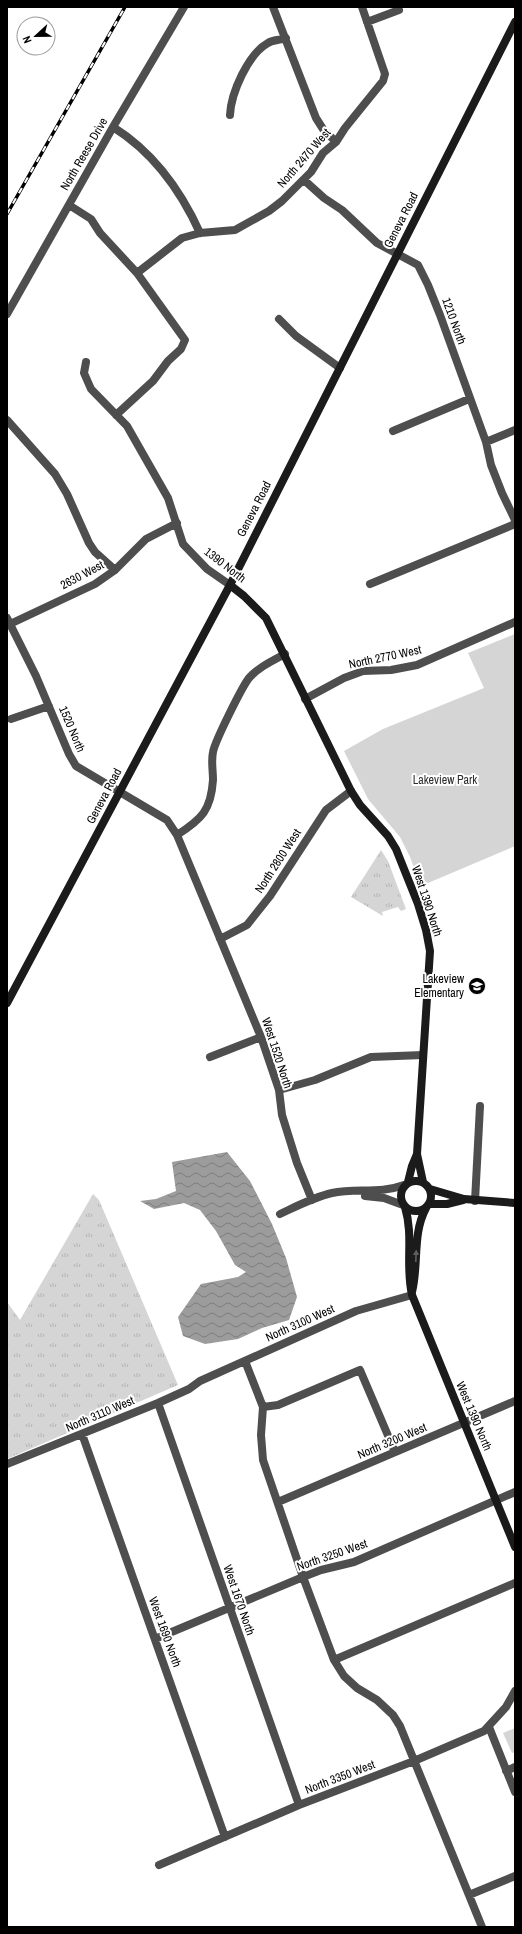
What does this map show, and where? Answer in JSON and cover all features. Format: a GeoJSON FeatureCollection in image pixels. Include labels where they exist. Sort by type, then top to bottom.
{"type":"FeatureCollection","features":[{"type":"Feature","properties":{"kind":"street","name":"North Reese Drive"},"geometry":{"type":"LineString","coordinates":[[7,314],[113,126],[184,7]]}},
{"type":"Feature","properties":{"kind":"street"},"geometry":{"type":"LineString","coordinates":[[273,7],[316,118],[336,142]]}},
{"type":"Feature","properties":{"kind":"street"},"geometry":{"type":"LineString","coordinates":[[362,7],[367,22],[399,10]]}},
{"type":"Feature","properties":{"kind":"street","name":"North 2470 West"},"geometry":{"type":"LineString","coordinates":[[137,273],[182,238],[200,233],[235,230],[252,222],[282,201],[304,180],[324,153],[336,142],[345,128],[383,81],[385,74],[367,22]]}},
{"type":"Feature","properties":{"kind":"street","name":"Geneva Road"},"geometry":{"type":"LineString","coordinates":[[7,1003],[230,585],[515,22]]}},
{"type":"Feature","properties":{"kind":"street"},"geometry":{"type":"LineString","coordinates":[[230,115],[230,103],[236,86],[258,52],[268,43],[286,38]]}},
{"type":"Feature","properties":{"kind":"street"},"geometry":{"type":"LineString","coordinates":[[113,126],[132,138],[154,162],[183,198],[200,233]]}},
{"type":"Feature","properties":{"kind":"street","name":"1210 North"},"geometry":{"type":"LineString","coordinates":[[304,180],[324,198],[342,210],[377,243],[418,265],[428,285],[486,442],[491,465],[515,520]]}},
{"type":"Feature","properties":{"kind":"street"},"geometry":{"type":"LineString","coordinates":[[69,206],[91,219],[100,232],[137,273],[185,340],[181,349],[168,361],[152,381],[116,415]]}},
{"type":"Feature","properties":{"kind":"street"},"geometry":{"type":"LineString","coordinates":[[279,319],[296,336],[340,368]]}},
{"type":"Feature","properties":{"kind":"street","name":"1390 North"},"geometry":{"type":"LineString","coordinates":[[86,362],[84,373],[91,388],[127,426],[168,498],[183,544],[207,568],[244,596],[266,618],[351,791]]}},
{"type":"Feature","properties":{"kind":"street"},"geometry":{"type":"LineString","coordinates":[[393,431],[469,399]]}},
{"type":"Feature","properties":{"kind":"street"},"geometry":{"type":"LineString","coordinates":[[7,420],[54,474],[73,506],[89,543],[95,552],[115,570]]}},
{"type":"Feature","properties":{"kind":"street"},"geometry":{"type":"LineString","coordinates":[[486,442],[515,430]]}},
{"type":"Feature","properties":{"kind":"street","name":"2630 West"},"geometry":{"type":"LineString","coordinates":[[9,621],[95,584],[115,570],[146,539],[177,523]]}},
{"type":"Feature","properties":{"kind":"street"},"geometry":{"type":"LineString","coordinates":[[370,584],[515,524]]}},
{"type":"Feature","properties":{"kind":"street","name":"1520 North"},"geometry":{"type":"LineString","coordinates":[[9,621],[49,706],[69,754],[76,766],[167,820],[177,835],[220,939]]}},
{"type":"Feature","properties":{"kind":"street","name":"North 2770 West"},"geometry":{"type":"LineString","coordinates":[[305,699],[344,678],[363,671],[391,670],[417,665],[515,622]]}},
{"type":"Feature","properties":{"kind":"street"},"geometry":{"type":"LineString","coordinates":[[177,835],[194,824],[204,814],[210,799],[212,786],[213,752],[217,740],[248,679],[260,668],[284,654]]}},
{"type":"Feature","properties":{"kind":"street"},"geometry":{"type":"LineString","coordinates":[[11,719],[49,706]]}},
{"type":"Feature","properties":{"kind":"street","name":"North 2800 West"},"geometry":{"type":"LineString","coordinates":[[220,939],[247,926],[270,896],[326,810],[351,791]]}},
{"type":"Feature","properties":{"kind":"street","name":"West 1390 North"},"geometry":{"type":"LineString","coordinates":[[351,791],[360,805],[388,836],[396,849],[418,904],[426,930],[430,951],[417,1154],[423,1182]]}},
{"type":"Feature","properties":{"kind":"street","name":"West 1520 North"},"geometry":{"type":"LineString","coordinates":[[220,939],[261,1037],[278,1090],[282,1116],[295,1156],[312,1200]]}},
{"type":"Feature","properties":{"kind":"street"},"geometry":{"type":"LineString","coordinates":[[210,1057],[261,1037]]}},
{"type":"Feature","properties":{"kind":"street"},"geometry":{"type":"LineString","coordinates":[[278,1090],[315,1080],[371,1057],[423,1055]]}},
{"type":"Feature","properties":{"kind":"street"},"geometry":{"type":"LineString","coordinates":[[475,1201],[480,1106]]}},
{"type":"Feature","properties":{"kind":"street","name":"West 1390 North"},"geometry":{"type":"LineString","coordinates":[[406,1184],[417,1154]]}},
{"type":"Feature","properties":{"kind":"street"},"geometry":{"type":"LineString","coordinates":[[280,1214],[332,1193],[355,1192],[359,1190],[374,1191],[395,1188],[418,1180],[423,1182],[430,1189],[464,1200],[515,1203]]}},
{"type":"Feature","properties":{"kind":"street"},"geometry":{"type":"LineString","coordinates":[[404,1206],[400,1195],[406,1184]]}},
{"type":"Feature","properties":{"kind":"street"},"geometry":{"type":"LineString","coordinates":[[412,1295],[416,1279],[418,1228],[428,1206],[431,1194],[430,1189]]}},
{"type":"Feature","properties":{"kind":"street"},"geometry":{"type":"LineString","coordinates":[[355,1192],[358,1195],[384,1198],[404,1206],[411,1211],[417,1212],[428,1206],[464,1200]]}},
{"type":"Feature","properties":{"kind":"street","name":"West 1390 North"},"geometry":{"type":"LineString","coordinates":[[404,1206],[410,1228],[408,1279],[412,1295],[515,1547]]}},
{"type":"Feature","properties":{"kind":"street","name":"North 3100 West"},"geometry":{"type":"LineString","coordinates":[[200,1381],[356,1311],[412,1295]]}},
{"type":"Feature","properties":{"kind":"street"},"geometry":{"type":"LineString","coordinates":[[245,1361],[263,1407],[261,1435],[263,1460],[303,1577],[334,1660],[344,1676],[357,1688],[377,1700],[393,1716],[400,1726],[482,1927]]}},
{"type":"Feature","properties":{"kind":"street"},"geometry":{"type":"LineString","coordinates":[[263,1407],[278,1405],[360,1370],[395,1452]]}},
{"type":"Feature","properties":{"kind":"street","name":"North 3110 West"},"geometry":{"type":"LineString","coordinates":[[7,1464],[158,1403],[189,1389],[200,1381]]}},
{"type":"Feature","properties":{"kind":"street","name":"North 3200 West"},"geometry":{"type":"LineString","coordinates":[[278,1502],[515,1401]]}},
{"type":"Feature","properties":{"kind":"street","name":"West 1670 North"},"geometry":{"type":"LineString","coordinates":[[158,1403],[298,1805]]}},
{"type":"Feature","properties":{"kind":"street","name":"West 1690 North"},"geometry":{"type":"LineString","coordinates":[[82,1434],[225,1838]]}},
{"type":"Feature","properties":{"kind":"street","name":"North 3250 West"},"geometry":{"type":"LineString","coordinates":[[155,1639],[321,1570],[354,1562],[515,1492]]}},
{"type":"Feature","properties":{"kind":"street"},"geometry":{"type":"LineString","coordinates":[[334,1660],[515,1583]]}},
{"type":"Feature","properties":{"kind":"street","name":"North 3350 West"},"geometry":{"type":"LineString","coordinates":[[159,1865],[225,1838],[298,1805],[414,1761],[489,1727],[506,1707],[515,1692]]}},
{"type":"Feature","properties":{"kind":"street"},"geometry":{"type":"LineString","coordinates":[[489,1727],[515,1792]]}},
{"type":"Feature","properties":{"kind":"street"},"geometry":{"type":"LineString","coordinates":[[506,1771],[515,1767]]}},
{"type":"Feature","properties":{"kind":"street"},"geometry":{"type":"LineString","coordinates":[[469,1895],[515,1876]]}},
{"type":"Feature","properties":{"kind":"green space","name":"Lakeview Park"},"geometry":{"type":"Polygon","coordinates":[[[515,634],[515,846],[421,886],[410,857],[400,837],[368,799],[344,751],[383,729],[484,688],[468,653],[515,634]]]}},
{"type":"Feature","properties":{"kind":"green space"},"geometry":{"type":"Polygon","coordinates":[[[381,850],[388,861],[406,909],[401,911],[398,907],[382,912],[383,916],[351,897],[381,850]]]}},
{"type":"Feature","properties":{"kind":"green space"},"geometry":{"type":"Polygon","coordinates":[[[93,1194],[99,1200],[178,1385],[7,1459],[7,1302],[20,1320],[93,1194]]]}},
{"type":"Feature","properties":{"kind":"green space"},"geometry":{"type":"Polygon","coordinates":[[[515,1728],[515,1752],[512,1753],[503,1733],[515,1728]]]}},
{"type":"Feature","properties":{"kind":"water"},"geometry":{"type":"Polygon","coordinates":[[[227,1152],[250,1181],[272,1224],[286,1258],[297,1297],[289,1320],[262,1328],[238,1339],[205,1344],[183,1336],[178,1317],[201,1284],[238,1277],[246,1272],[235,1265],[216,1231],[200,1210],[184,1203],[154,1209],[140,1201],[156,1199],[176,1191],[172,1162],[227,1152]]]}},
{"type":"Feature","properties":{"kind":"railway"},"geometry":{"type":"LineString","coordinates":[[7,214],[125,7]]}},
{"type":"Feature","properties":{"kind":"place","name":"Lakeview Elementary"},"geometry":{"type":"Point","coordinates":[477,986]}}]}
